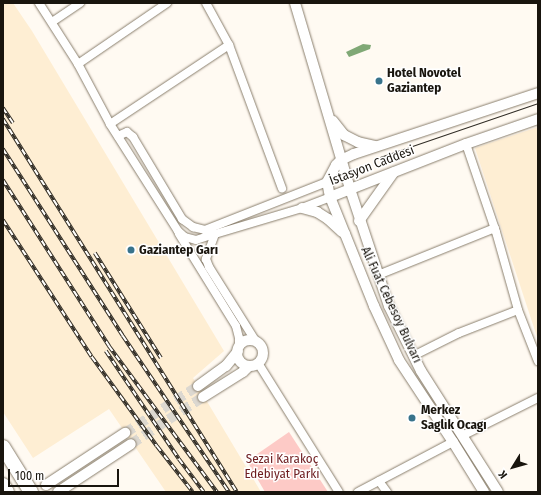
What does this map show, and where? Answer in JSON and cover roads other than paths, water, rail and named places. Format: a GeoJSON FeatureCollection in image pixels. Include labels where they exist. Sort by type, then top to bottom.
{"type":"FeatureCollection","features":[{"type":"Feature","properties":{"kind":"highway"},"geometry":{"type":"LineString","coordinates":[[3,447],[31,492]]}},
{"type":"Feature","properties":{"kind":"highway"},"geometry":{"type":"LineString","coordinates":[[3,486],[7,492]]}},
{"type":"Feature","properties":{"kind":"street"},"geometry":{"type":"LineString","coordinates":[[39,3],[78,64],[110,124],[236,326],[239,338],[238,349],[241,362],[253,364],[339,492]]}},
{"type":"Feature","properties":{"kind":"street"},"geometry":{"type":"LineString","coordinates":[[52,22],[80,3]]}},
{"type":"Feature","properties":{"kind":"street"},"geometry":{"type":"LineString","coordinates":[[78,64],[167,3]]}},
{"type":"Feature","properties":{"kind":"street"},"geometry":{"type":"LineString","coordinates":[[206,3],[228,45],[282,188]]}},
{"type":"Feature","properties":{"kind":"street"},"geometry":{"type":"LineString","coordinates":[[295,3],[328,111],[359,221],[389,306],[413,356],[498,492]]}},
{"type":"Feature","properties":{"kind":"street"},"geometry":{"type":"LineString","coordinates":[[110,124],[228,45]]}},
{"type":"Feature","properties":{"kind":"street","name":"İstasyon Caddesi"},"geometry":{"type":"LineString","coordinates":[[327,182],[332,170],[341,160],[354,154],[538,92]]}},
{"type":"Feature","properties":{"kind":"street"},"geometry":{"type":"LineString","coordinates":[[328,111],[336,126],[344,135],[358,142],[380,146]]}},
{"type":"Feature","properties":{"kind":"street","name":"İstasyon Caddesi"},"geometry":{"type":"LineString","coordinates":[[178,232],[185,237],[196,240],[302,208],[394,171],[538,119]]}},
{"type":"Feature","properties":{"kind":"street"},"geometry":{"type":"LineString","coordinates":[[118,136],[127,132],[132,137],[182,219],[193,227],[205,230],[327,182]]}},
{"type":"Feature","properties":{"kind":"street"},"geometry":{"type":"LineString","coordinates":[[466,144],[495,228],[518,310],[538,361]]}},
{"type":"Feature","properties":{"kind":"street"},"geometry":{"type":"LineString","coordinates":[[359,221],[394,171]]}},
{"type":"Feature","properties":{"kind":"street","name":"Ali Fuat Cebesoy Bulvarı"},"geometry":{"type":"LineString","coordinates":[[327,182],[330,197],[374,306],[399,360],[484,492]]}},
{"type":"Feature","properties":{"kind":"street"},"geometry":{"type":"LineString","coordinates":[[302,208],[317,212],[328,219],[345,234]]}},
{"type":"Feature","properties":{"kind":"street"},"geometry":{"type":"LineString","coordinates":[[378,276],[495,228]]}},
{"type":"Feature","properties":{"kind":"street"},"geometry":{"type":"LineString","coordinates":[[203,397],[243,372],[262,358],[263,350],[209,268],[206,259],[215,234]]}},
{"type":"Feature","properties":{"kind":"street"},"geometry":{"type":"LineString","coordinates":[[413,356],[459,333],[518,310]]}},
{"type":"Feature","properties":{"kind":"street"},"geometry":{"type":"LineString","coordinates":[[198,386],[226,366],[246,340],[255,340]]}},
{"type":"Feature","properties":{"kind":"street"},"geometry":{"type":"LineString","coordinates":[[462,436],[538,398]]}},
{"type":"Feature","properties":{"kind":"street"},"geometry":{"type":"LineString","coordinates":[[46,485],[125,433]]}},
{"type":"Feature","properties":{"kind":"street"},"geometry":{"type":"LineString","coordinates":[[358,492],[453,442]]}},
{"type":"Feature","properties":{"kind":"street"},"geometry":{"type":"LineString","coordinates":[[58,492],[131,444]]}},
{"type":"Feature","properties":{"kind":"street"},"geometry":{"type":"LineString","coordinates":[[379,481],[387,492]]}},
{"type":"Feature","properties":{"kind":"tunnel"},"geometry":{"type":"LineString","coordinates":[[125,433],[198,386]]}},
{"type":"Feature","properties":{"kind":"tunnel"},"geometry":{"type":"LineString","coordinates":[[131,444],[203,397]]}},
{"type":"Feature","properties":{"kind":"tram line"},"geometry":{"type":"LineString","coordinates":[[380,157],[538,103]]}},
{"type":"Feature","properties":{"kind":"railway"},"geometry":{"type":"LineString","coordinates":[[3,108],[13,123]]}},
{"type":"Feature","properties":{"kind":"railway"},"geometry":{"type":"LineString","coordinates":[[3,119],[237,492]]}},
{"type":"Feature","properties":{"kind":"railway"},"geometry":{"type":"LineString","coordinates":[[3,149],[123,336],[229,492]]}},
{"type":"Feature","properties":{"kind":"railway"},"geometry":{"type":"LineString","coordinates":[[3,180],[109,346],[217,492]]}},
{"type":"Feature","properties":{"kind":"railway"},"geometry":{"type":"LineString","coordinates":[[3,220],[92,357],[157,446],[193,492]]}},
{"type":"Feature","properties":{"kind":"railway"},"geometry":{"type":"LineString","coordinates":[[95,253],[161,358]]}},
{"type":"Feature","properties":{"kind":"railway"},"geometry":{"type":"LineString","coordinates":[[106,351],[179,459],[204,492]]}},
{"type":"Feature","properties":{"kind":"place","name":"Hotel Novotel Gaziantep"},"geometry":{"type":"Point","coordinates":[379,81]}},
{"type":"Feature","properties":{"kind":"place","name":"Gaziantep Garı"},"geometry":{"type":"Point","coordinates":[131,250]}},
{"type":"Feature","properties":{"kind":"place","name":"Merkez Saglık Ocagı"},"geometry":{"type":"Point","coordinates":[412,418]}},
{"type":"Feature","properties":{"kind":"park label","name":"Sezai Karakoç Edebiyat Parkı"},"geometry":{"type":"Point","coordinates":[282,468]}}]}
